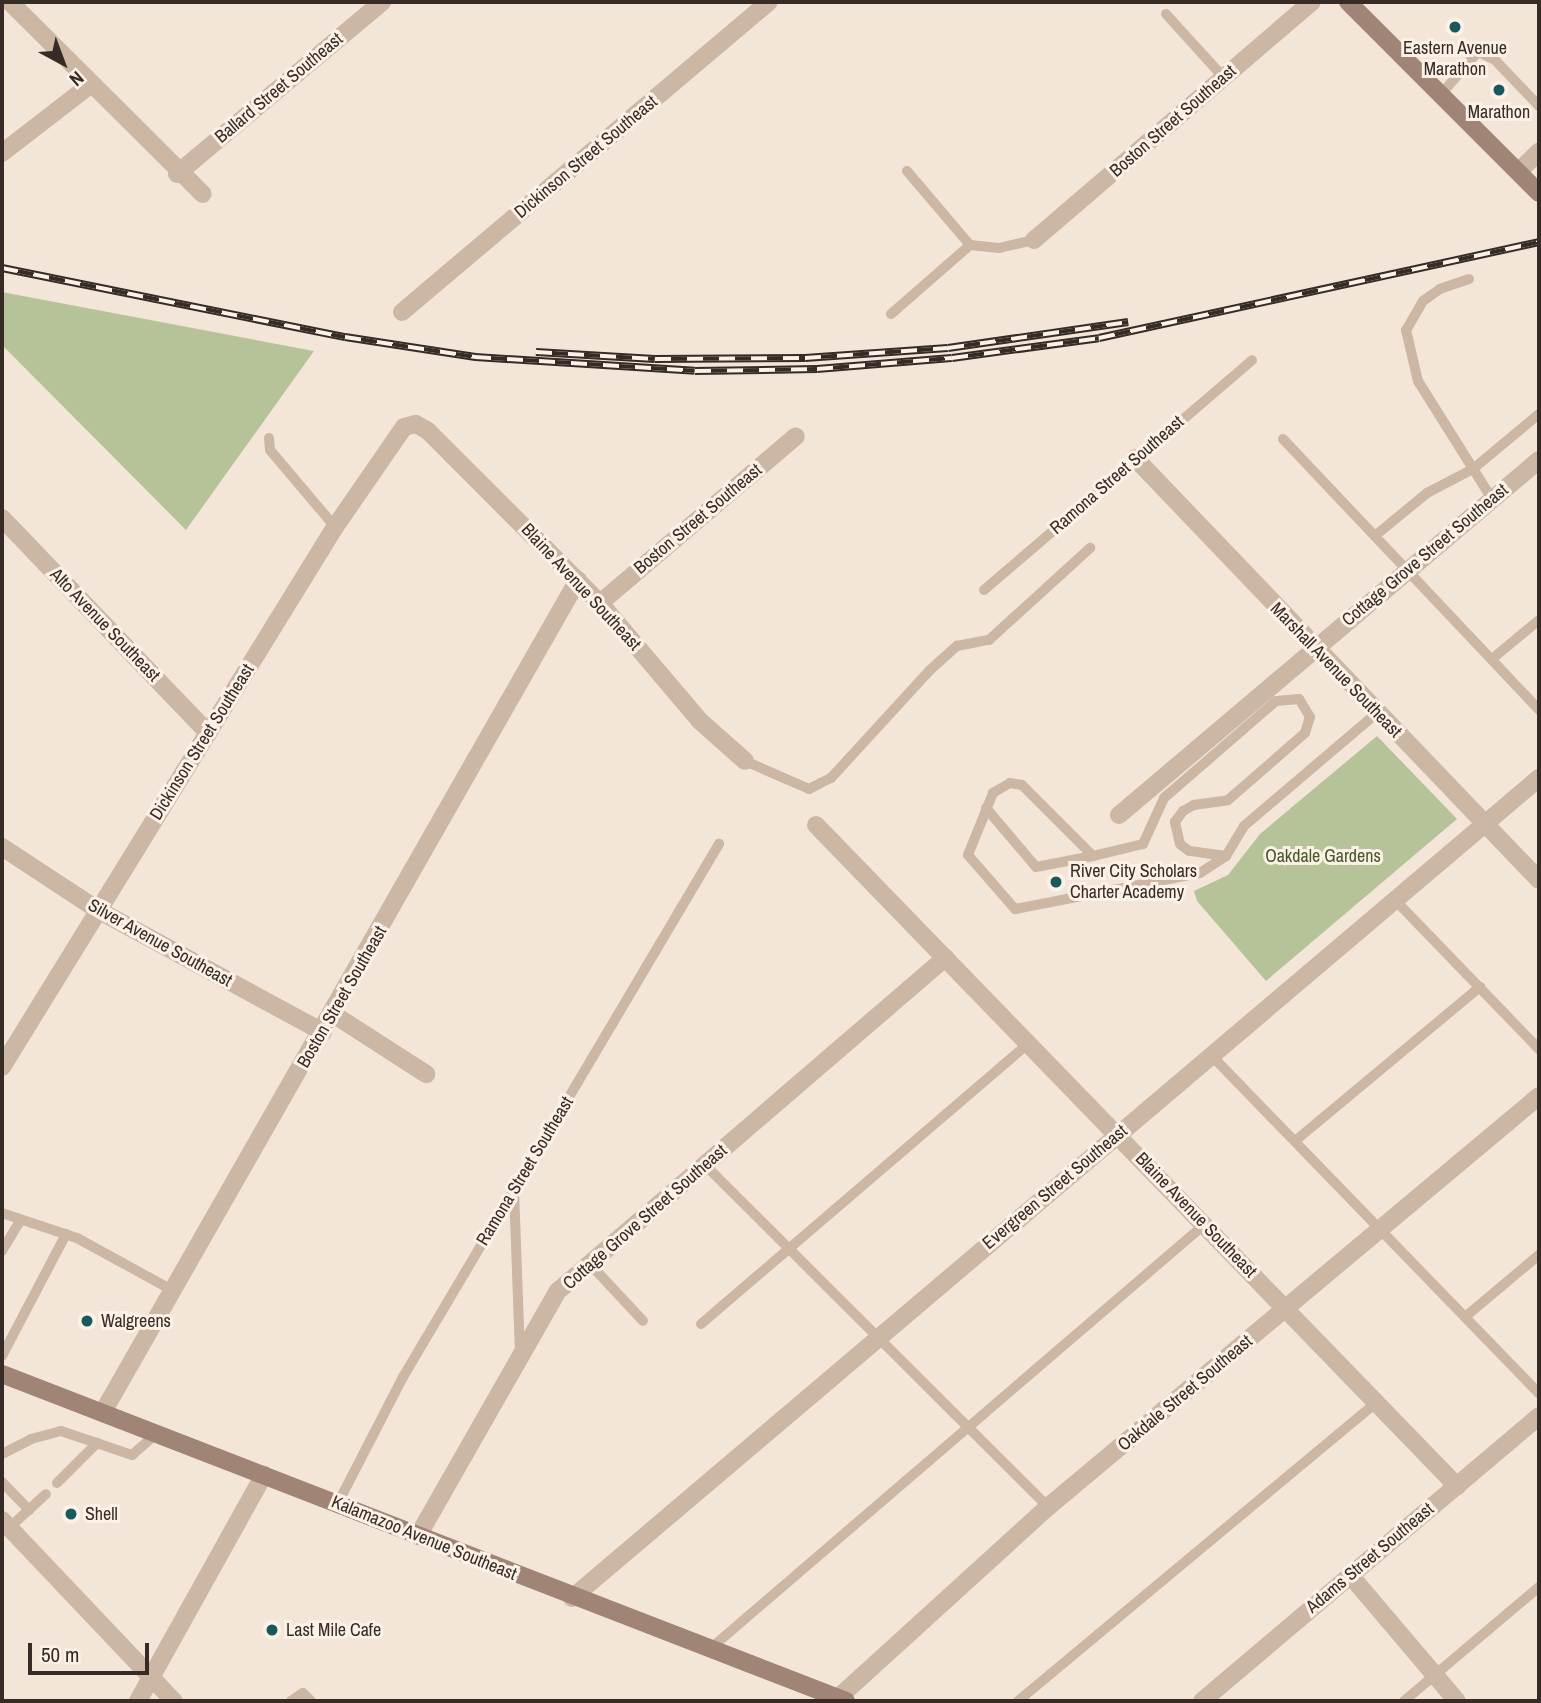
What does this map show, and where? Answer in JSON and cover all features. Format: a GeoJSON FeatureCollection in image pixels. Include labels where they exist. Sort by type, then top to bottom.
{"type":"FeatureCollection","features":[{"type":"Feature","properties":{"kind":"main road"},"geometry":{"type":"LineString","coordinates":[[1348,2],[1539,193]]}},
{"type":"Feature","properties":{"kind":"main road","name":"Kalamazoo Avenue Southeast"},"geometry":{"type":"LineString","coordinates":[[2,1374],[338,1503],[572,1598],[711,1648],[842,1700]]}},
{"type":"Feature","properties":{"kind":"street"},"geometry":{"type":"LineString","coordinates":[[10,2],[177,174],[203,194]]}},
{"type":"Feature","properties":{"kind":"street","name":"Ballard Street Southeast"},"geometry":{"type":"LineString","coordinates":[[177,174],[382,2]]}},
{"type":"Feature","properties":{"kind":"street","name":"Dickinson Street Southeast"},"geometry":{"type":"LineString","coordinates":[[402,312],[769,2]]}},
{"type":"Feature","properties":{"kind":"street","name":"Boston Street Southeast"},"geometry":{"type":"LineString","coordinates":[[1034,240],[1312,2]]}},
{"type":"Feature","properties":{"kind":"street"},"geometry":{"type":"LineString","coordinates":[[2,153],[90,85]]}},
{"type":"Feature","properties":{"kind":"street"},"geometry":{"type":"LineString","coordinates":[[1519,171],[1539,152]]}},
{"type":"Feature","properties":{"kind":"street","name":"Dickinson Street Southeast"},"geometry":{"type":"LineString","coordinates":[[2,1067],[335,527],[394,436],[410,425]]}},
{"type":"Feature","properties":{"kind":"street","name":"Blaine Avenue Southeast"},"geometry":{"type":"LineString","coordinates":[[410,425],[428,431],[578,580],[689,709],[745,761]]}},
{"type":"Feature","properties":{"kind":"street","name":"Boston Street Southeast"},"geometry":{"type":"LineString","coordinates":[[600,603],[796,436]]}},
{"type":"Feature","properties":{"kind":"street","name":"Marshall Avenue Southeast"},"geometry":{"type":"LineString","coordinates":[[1135,458],[1313,648],[1539,880]]}},
{"type":"Feature","properties":{"kind":"street","name":"Cottage Grove Street Southeast"},"geometry":{"type":"LineString","coordinates":[[1119,815],[1313,648],[1539,460]]}},
{"type":"Feature","properties":{"kind":"street","name":"Alto Avenue Southeast"},"geometry":{"type":"LineString","coordinates":[[2,518],[208,733]]}},
{"type":"Feature","properties":{"kind":"street","name":"Boston Street Southeast"},"geometry":{"type":"LineString","coordinates":[[103,1412],[323,1032],[578,580]]}},
{"type":"Feature","properties":{"kind":"street","name":"Evergreen Street Southeast"},"geometry":{"type":"LineString","coordinates":[[572,1598],[1539,778]]}},
{"type":"Feature","properties":{"kind":"street","name":"Blaine Avenue Southeast"},"geometry":{"type":"LineString","coordinates":[[816,825],[1457,1486]]}},
{"type":"Feature","properties":{"kind":"street","name":"Silver Avenue Southeast"},"geometry":{"type":"LineString","coordinates":[[2,847],[98,910],[323,1032]]}},
{"type":"Feature","properties":{"kind":"street","name":"Cottage Grove Street Southeast"},"geometry":{"type":"LineString","coordinates":[[418,1536],[558,1291],[945,958]]}},
{"type":"Feature","properties":{"kind":"street"},"geometry":{"type":"LineString","coordinates":[[333,1014],[426,1074]]}},
{"type":"Feature","properties":{"kind":"street","name":"Oakdale Street Southeast"},"geometry":{"type":"LineString","coordinates":[[842,1700],[1048,1507],[1539,1096]]}},
{"type":"Feature","properties":{"kind":"street","name":"Adams Street Southeast"},"geometry":{"type":"LineString","coordinates":[[1202,1701],[1539,1416]]}},
{"type":"Feature","properties":{"kind":"street"},"geometry":{"type":"LineString","coordinates":[[138,1701],[264,1475]]}},
{"type":"Feature","properties":{"kind":"street"},"geometry":{"type":"LineString","coordinates":[[6,1524],[174,1701]]}},
{"type":"Feature","properties":{"kind":"street"},"geometry":{"type":"LineString","coordinates":[[1350,1575],[1457,1701]]}},
{"type":"Feature","properties":{"kind":"lane"},"geometry":{"type":"LineString","coordinates":[[1166,14],[1224,78]]}},
{"type":"Feature","properties":{"kind":"lane"},"geometry":{"type":"LineString","coordinates":[[1441,93],[1479,52],[1495,60],[1539,107]]}},
{"type":"Feature","properties":{"kind":"lane"},"geometry":{"type":"LineString","coordinates":[[907,171],[970,245],[999,248],[1034,240]]}},
{"type":"Feature","properties":{"kind":"lane"},"geometry":{"type":"LineString","coordinates":[[891,314],[970,245]]}},
{"type":"Feature","properties":{"kind":"lane"},"geometry":{"type":"LineString","coordinates":[[1469,279],[1440,289],[1423,301],[1406,330],[1418,381],[1492,499]]}},
{"type":"Feature","properties":{"kind":"lane","name":"Ramona Street Southeast"},"geometry":{"type":"LineString","coordinates":[[984,590],[1252,360]]}},
{"type":"Feature","properties":{"kind":"lane"},"geometry":{"type":"LineString","coordinates":[[1376,535],[1427,493],[1473,469],[1539,414]]}},
{"type":"Feature","properties":{"kind":"lane"},"geometry":{"type":"LineString","coordinates":[[269,438],[270,450],[335,527]]}},
{"type":"Feature","properties":{"kind":"lane"},"geometry":{"type":"LineString","coordinates":[[1283,439],[1539,710]]}},
{"type":"Feature","properties":{"kind":"lane"},"geometry":{"type":"LineString","coordinates":[[745,761],[781,780],[809,789],[831,778],[929,671],[957,646],[989,640],[1090,548]]}},
{"type":"Feature","properties":{"kind":"lane"},"geometry":{"type":"LineString","coordinates":[[1492,659],[1539,620]]}},
{"type":"Feature","properties":{"kind":"lane"},"geometry":{"type":"LineString","coordinates":[[986,808],[1036,867],[1143,844],[1164,798],[1276,701],[1299,699],[1310,717],[1305,733],[1228,800],[1194,805],[1183,810],[1175,822],[1180,844],[1189,851],[1226,856]]}},
{"type":"Feature","properties":{"kind":"lane"},"geometry":{"type":"LineString","coordinates":[[1093,856],[1023,785],[1000,786],[986,808],[968,855],[1015,909],[1200,873],[1226,856],[1244,826],[1377,713]]}},
{"type":"Feature","properties":{"kind":"lane","name":"Ramona Street Southeast"},"geometry":{"type":"LineString","coordinates":[[338,1503],[403,1377],[719,844]]}},
{"type":"Feature","properties":{"kind":"lane"},"geometry":{"type":"LineString","coordinates":[[1395,900],[1539,1049]]}},
{"type":"Feature","properties":{"kind":"lane"},"geometry":{"type":"LineString","coordinates":[[1295,1141],[1480,987]]}},
{"type":"Feature","properties":{"kind":"lane"},"geometry":{"type":"LineString","coordinates":[[701,1324],[1028,1044]]}},
{"type":"Feature","properties":{"kind":"lane"},"geometry":{"type":"LineString","coordinates":[[1211,1055],[1539,1393]]}},
{"type":"Feature","properties":{"kind":"lane"},"geometry":{"type":"LineString","coordinates":[[705,1165],[1048,1507]]}},
{"type":"Feature","properties":{"kind":"lane"},"geometry":{"type":"LineString","coordinates":[[514,1190],[520,1354]]}},
{"type":"Feature","properties":{"kind":"lane"},"geometry":{"type":"LineString","coordinates":[[2,1213],[66,1234],[174,1290]]}},
{"type":"Feature","properties":{"kind":"lane"},"geometry":{"type":"LineString","coordinates":[[2,1251],[20,1221]]}},
{"type":"Feature","properties":{"kind":"lane"},"geometry":{"type":"LineString","coordinates":[[711,1648],[1205,1224]]}},
{"type":"Feature","properties":{"kind":"lane"},"geometry":{"type":"LineString","coordinates":[[2,1356],[6,1334],[66,1234]]}},
{"type":"Feature","properties":{"kind":"lane"},"geometry":{"type":"LineString","coordinates":[[1465,1317],[1539,1255]]}},
{"type":"Feature","properties":{"kind":"lane"},"geometry":{"type":"LineString","coordinates":[[589,1263],[643,1321]]}},
{"type":"Feature","properties":{"kind":"lane"},"geometry":{"type":"LineString","coordinates":[[1018,1701],[1377,1402]]}},
{"type":"Feature","properties":{"kind":"lane"},"geometry":{"type":"LineString","coordinates":[[2,1454],[31,1439],[61,1431],[132,1455],[157,1433]]}},
{"type":"Feature","properties":{"kind":"lane"},"geometry":{"type":"LineString","coordinates":[[57,1483],[97,1443]]}},
{"type":"Feature","properties":{"kind":"lane"},"geometry":{"type":"LineString","coordinates":[[2,1482],[29,1510]]}},
{"type":"Feature","properties":{"kind":"lane"},"geometry":{"type":"LineString","coordinates":[[6,1524],[29,1510],[46,1494]]}},
{"type":"Feature","properties":{"kind":"lane"},"geometry":{"type":"LineString","coordinates":[[1404,1701],[1539,1587]]}},
{"type":"Feature","properties":{"kind":"lane"},"geometry":{"type":"LineString","coordinates":[[291,1701],[303,1693],[311,1701]]}},
{"type":"Feature","properties":{"kind":"green space"},"geometry":{"type":"Polygon","coordinates":[[[2,292],[314,351],[186,530],[2,345],[2,292]]]}},
{"type":"Feature","properties":{"kind":"green space","name":"Oakdale Gardens"},"geometry":{"type":"Polygon","coordinates":[[[1377,736],[1457,819],[1266,981],[1197,901],[1194,891],[1228,875],[1260,834],[1377,736]]]}},
{"type":"Feature","properties":{"kind":"railway"},"geometry":{"type":"LineString","coordinates":[[2,268],[345,337],[475,357],[695,371],[817,369],[952,358],[1099,338],[1539,242]]}},
{"type":"Feature","properties":{"kind":"railway"},"geometry":{"type":"LineString","coordinates":[[536,352],[655,359],[805,358],[948,348],[1128,322]]}},
{"type":"Feature","properties":{"kind":"place","name":"Eastern Avenue Marathon"},"geometry":{"type":"Point","coordinates":[1455,27]}},
{"type":"Feature","properties":{"kind":"place","name":"Marathon"},"geometry":{"type":"Point","coordinates":[1499,90]}},
{"type":"Feature","properties":{"kind":"place","name":"River City Scholars Charter Academy"},"geometry":{"type":"Point","coordinates":[1056,882]}},
{"type":"Feature","properties":{"kind":"place","name":"Walgreens"},"geometry":{"type":"Point","coordinates":[87,1321]}},
{"type":"Feature","properties":{"kind":"place","name":"Shell"},"geometry":{"type":"Point","coordinates":[71,1514]}},
{"type":"Feature","properties":{"kind":"place","name":"Last Mile Cafe"},"geometry":{"type":"Point","coordinates":[272,1630]}}]}
